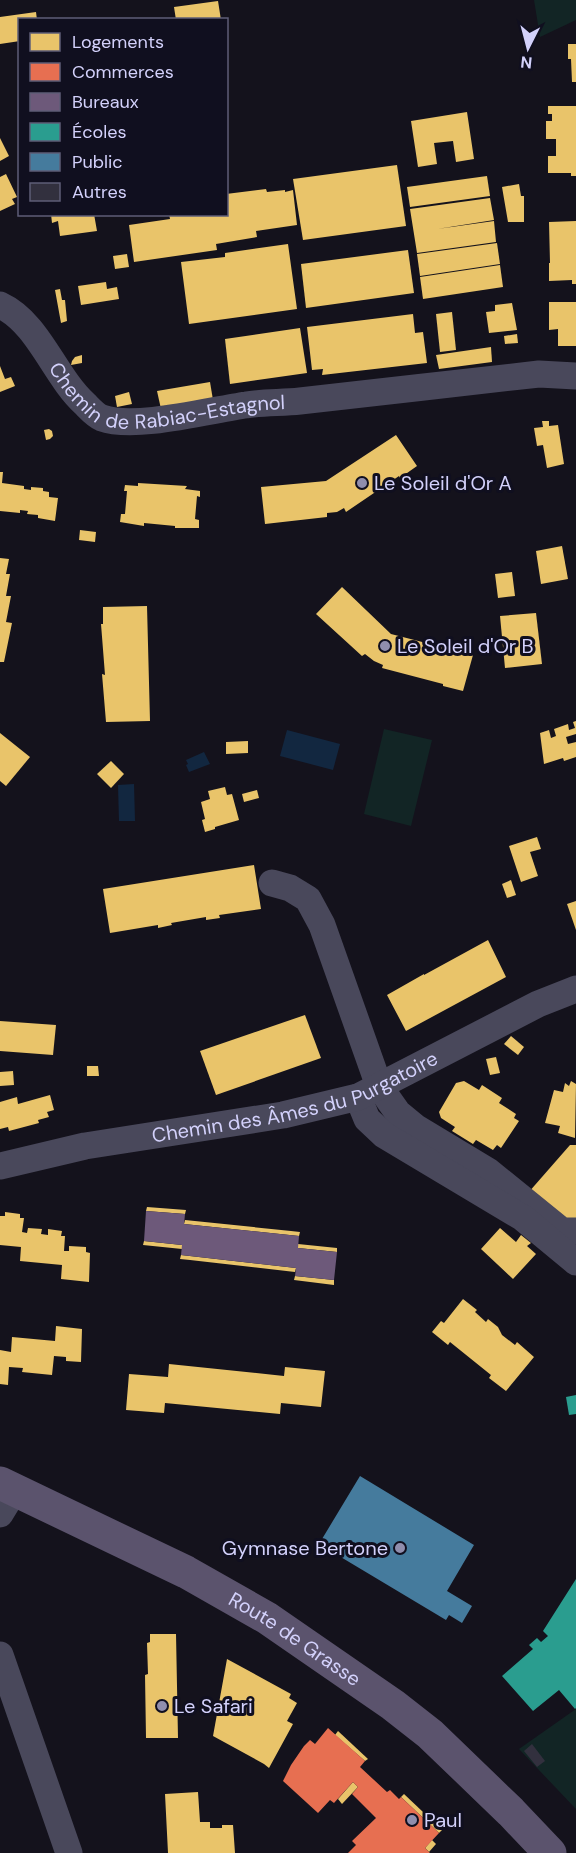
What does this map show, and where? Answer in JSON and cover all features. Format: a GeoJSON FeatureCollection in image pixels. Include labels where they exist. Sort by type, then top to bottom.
{"type":"FeatureCollection","features":[{"type":"Feature","properties":{"kind":"main road","name":"Route de Grasse"},"geometry":{"type":"LineString","coordinates":[[5,1496],[186,1572],[276,1624],[430,1734],[550,1853]]}},
{"type":"Feature","properties":{"kind":"street","name":"Chemin de Rabiac-Estagnol"},"geometry":{"type":"LineString","coordinates":[[0,305],[16,315],[28,327],[41,359],[71,415],[91,430],[110,437],[128,438],[217,422],[296,402],[539,374],[576,376]]}},
{"type":"Feature","properties":{"kind":"street","name":"Chemin de Rabiac-Estagnol"},"geometry":{"type":"LineString","coordinates":[[0,322],[41,359]]}},
{"type":"Feature","properties":{"kind":"street"},"geometry":{"type":"LineString","coordinates":[[272,883],[290,888],[308,899],[322,925],[369,1091],[367,1119],[384,1135],[523,1218],[576,1262]]}},
{"type":"Feature","properties":{"kind":"street","name":"Chemin des Âmes du Purgatoire"},"geometry":{"type":"LineString","coordinates":[[0,1166],[85,1146],[283,1115],[369,1091],[538,1004],[576,988]]}},
{"type":"Feature","properties":{"kind":"street"},"geometry":{"type":"LineString","coordinates":[[369,1091],[415,1127],[488,1171],[562,1231],[576,1231]]}},
{"type":"Feature","properties":{"kind":"street"},"geometry":{"type":"LineString","coordinates":[[0,1655],[69,1853]]}},
{"type":"Feature","properties":{"kind":"green space"},"geometry":{"type":"Polygon","coordinates":[[[534,0],[576,0],[576,20],[540,37],[534,0]]]}},
{"type":"Feature","properties":{"kind":"green space"},"geometry":{"type":"Polygon","coordinates":[[[384,729],[432,740],[411,826],[364,814],[384,729]]]}},
{"type":"Feature","properties":{"kind":"green space"},"geometry":{"type":"Polygon","coordinates":[[[576,1709],[576,1809],[519,1749],[576,1709]]]}},
{"type":"Feature","properties":{"kind":"water"},"geometry":{"type":"Polygon","coordinates":[[[287,730],[340,744],[333,770],[280,756],[287,730]]]}},
{"type":"Feature","properties":{"kind":"water"},"geometry":{"type":"Polygon","coordinates":[[[204,752],[210,764],[189,772],[186,760],[204,752]]]}},
{"type":"Feature","properties":{"kind":"water"},"geometry":{"type":"Polygon","coordinates":[[[134,784],[135,821],[119,821],[118,785],[134,784]]]}},
{"type":"Feature","properties":{"kind":"building: Logements"},"geometry":{"type":"Polygon","coordinates":[[[218,1],[221,18],[176,18],[174,7],[218,1]]]}},
{"type":"Feature","properties":{"kind":"building: Logements"},"geometry":{"type":"Polygon","coordinates":[[[36,12],[37,18],[18,18],[18,41],[0,44],[0,17],[36,12]]]}},
{"type":"Feature","properties":{"kind":"building: Logements"},"geometry":{"type":"Polygon","coordinates":[[[568,44],[576,44],[576,82],[572,82],[568,44]]]}},
{"type":"Feature","properties":{"kind":"building: Logements"},"geometry":{"type":"Polygon","coordinates":[[[548,106],[576,106],[576,176],[571,176],[571,173],[548,173],[548,156],[556,156],[556,139],[546,139],[546,121],[552,121],[552,114],[548,114],[548,106]]]}},
{"type":"Feature","properties":{"kind":"building: Logements"},"geometry":{"type":"Polygon","coordinates":[[[467,112],[474,159],[456,162],[453,141],[434,143],[437,164],[418,167],[411,121],[467,112]]]}},
{"type":"Feature","properties":{"kind":"building: Logements"},"geometry":{"type":"Polygon","coordinates":[[[0,138],[9,156],[0,161],[0,138]]]}},
{"type":"Feature","properties":{"kind":"building: Logements"},"geometry":{"type":"Polygon","coordinates":[[[397,165],[406,226],[303,240],[293,179],[397,165]]]}},
{"type":"Feature","properties":{"kind":"building: Logements"},"geometry":{"type":"Polygon","coordinates":[[[6,174],[17,197],[12,199],[15,204],[0,211],[0,177],[6,174]]]}},
{"type":"Feature","properties":{"kind":"building: Logements"},"geometry":{"type":"Polygon","coordinates":[[[487,176],[490,196],[410,207],[407,187],[487,176]]]}},
{"type":"Feature","properties":{"kind":"building: Logements"},"geometry":{"type":"Polygon","coordinates":[[[519,184],[521,196],[524,196],[524,222],[508,222],[502,187],[519,184]]]}},
{"type":"Feature","properties":{"kind":"building: Logements"},"geometry":{"type":"Polygon","coordinates":[[[266,189],[267,192],[293,190],[297,225],[256,231],[257,237],[216,244],[217,250],[134,262],[129,225],[170,219],[169,216],[228,216],[228,194],[266,189]]]}},
{"type":"Feature","properties":{"kind":"building: Logements"},"geometry":{"type":"Polygon","coordinates":[[[490,198],[494,220],[437,229],[494,221],[496,242],[417,253],[410,209],[490,198]]]}},
{"type":"Feature","properties":{"kind":"building: Logements"},"geometry":{"type":"Polygon","coordinates":[[[51,216],[94,216],[97,231],[60,236],[58,221],[52,223],[51,216]]]}},
{"type":"Feature","properties":{"kind":"building: Logements"},"geometry":{"type":"Polygon","coordinates":[[[576,221],[576,284],[572,284],[572,280],[549,281],[549,222],[576,221]]]}},
{"type":"Feature","properties":{"kind":"building: Logements"},"geometry":{"type":"Polygon","coordinates":[[[497,243],[500,264],[420,276],[417,254],[497,243]]]}},
{"type":"Feature","properties":{"kind":"building: Logements"},"geometry":{"type":"Polygon","coordinates":[[[288,244],[297,309],[189,324],[181,262],[225,257],[225,253],[288,244]]]}},
{"type":"Feature","properties":{"kind":"building: Logements"},"geometry":{"type":"Polygon","coordinates":[[[408,250],[414,293],[306,308],[301,264],[408,250]]]}},
{"type":"Feature","properties":{"kind":"building: Logements"},"geometry":{"type":"Polygon","coordinates":[[[127,254],[129,267],[115,269],[113,256],[127,254]]]}},
{"type":"Feature","properties":{"kind":"building: Logements"},"geometry":{"type":"Polygon","coordinates":[[[500,265],[503,287],[423,299],[420,277],[500,265]]]}},
{"type":"Feature","properties":{"kind":"building: Logements"},"geometry":{"type":"Polygon","coordinates":[[[106,282],[107,289],[117,287],[119,299],[81,305],[78,286],[106,282]]]}},
{"type":"Feature","properties":{"kind":"building: Logements"},"geometry":{"type":"Polygon","coordinates":[[[60,289],[62,300],[65,300],[67,321],[61,323],[55,290],[60,289]]]}},
{"type":"Feature","properties":{"kind":"building: Logements"},"geometry":{"type":"Polygon","coordinates":[[[549,302],[576,302],[576,346],[558,346],[558,329],[549,330],[549,302]]]}},
{"type":"Feature","properties":{"kind":"building: Logements"},"geometry":{"type":"Polygon","coordinates":[[[512,303],[517,330],[489,333],[486,312],[495,311],[495,305],[512,303]]]}},
{"type":"Feature","properties":{"kind":"building: Logements"},"geometry":{"type":"Polygon","coordinates":[[[452,312],[456,350],[440,352],[436,314],[452,312]]]}},
{"type":"Feature","properties":{"kind":"building: Logements"},"geometry":{"type":"Polygon","coordinates":[[[413,314],[415,333],[423,332],[427,363],[322,375],[323,369],[312,370],[307,327],[413,314]]]}},
{"type":"Feature","properties":{"kind":"building: Logements"},"geometry":{"type":"Polygon","coordinates":[[[300,328],[307,373],[230,384],[225,339],[300,328]]]}},
{"type":"Feature","properties":{"kind":"building: Logements"},"geometry":{"type":"Polygon","coordinates":[[[517,334],[518,343],[505,344],[504,336],[517,334]]]}},
{"type":"Feature","properties":{"kind":"building: Logements"},"geometry":{"type":"Polygon","coordinates":[[[491,347],[492,362],[439,369],[436,355],[491,347]]]}},
{"type":"Feature","properties":{"kind":"building: Logements"},"geometry":{"type":"Polygon","coordinates":[[[82,355],[82,363],[71,365],[75,357],[82,355]]]}},
{"type":"Feature","properties":{"kind":"building: Logements"},"geometry":{"type":"Polygon","coordinates":[[[0,366],[5,379],[11,377],[15,386],[0,392],[0,366]]]}},
{"type":"Feature","properties":{"kind":"building: Logements"},"geometry":{"type":"Polygon","coordinates":[[[210,382],[213,400],[161,409],[157,391],[210,382]]]}},
{"type":"Feature","properties":{"kind":"building: Logements"},"geometry":{"type":"Polygon","coordinates":[[[129,392],[132,404],[117,407],[115,396],[129,392]]]}},
{"type":"Feature","properties":{"kind":"building: Logements"},"geometry":{"type":"Polygon","coordinates":[[[542,421],[549,421],[549,426],[558,425],[564,464],[547,468],[543,445],[537,446],[534,428],[543,427],[542,421]]]}},
{"type":"Feature","properties":{"kind":"building: Logements"},"geometry":{"type":"Polygon","coordinates":[[[49,429],[53,436],[46,440],[44,430],[49,429]]]}},
{"type":"Feature","properties":{"kind":"building: Logements","name":"Le Soleil d'Or A"},"geometry":{"type":"Polygon","coordinates":[[[396,435],[417,466],[400,478],[399,476],[346,512],[344,508],[337,512],[327,513],[327,517],[265,524],[261,487],[326,481],[396,435]]]}},
{"type":"Feature","properties":{"kind":"building: Logements"},"geometry":{"type":"Polygon","coordinates":[[[0,472],[3,472],[2,483],[24,486],[24,489],[31,490],[31,487],[43,488],[43,491],[49,492],[49,497],[58,498],[55,521],[27,514],[28,511],[20,510],[20,513],[0,511],[0,472]]]}},
{"type":"Feature","properties":{"kind":"building: Logements"},"geometry":{"type":"Polygon","coordinates":[[[138,483],[187,486],[185,489],[200,491],[200,497],[197,496],[195,519],[199,520],[199,528],[175,528],[175,526],[144,523],[144,526],[120,522],[121,514],[125,514],[127,491],[124,491],[125,485],[138,486],[138,483]]]}},
{"type":"Feature","properties":{"kind":"building: Logements"},"geometry":{"type":"Polygon","coordinates":[[[80,530],[96,532],[95,542],[79,540],[80,530]]]}},
{"type":"Feature","properties":{"kind":"building: Logements"},"geometry":{"type":"Polygon","coordinates":[[[562,546],[568,579],[541,584],[536,551],[562,546]]]}},
{"type":"Feature","properties":{"kind":"building: Logements"},"geometry":{"type":"Polygon","coordinates":[[[0,558],[9,559],[6,574],[10,574],[6,596],[11,596],[6,622],[12,623],[4,662],[0,662],[0,558]]]}},
{"type":"Feature","properties":{"kind":"building: Logements"},"geometry":{"type":"Polygon","coordinates":[[[512,572],[515,596],[498,598],[495,574],[512,572]]]}},
{"type":"Feature","properties":{"kind":"building: Logements","name":"Le Soleil d'Or B"},"geometry":{"type":"Polygon","coordinates":[[[342,587],[391,634],[473,655],[463,691],[382,668],[383,665],[365,654],[362,656],[316,614],[342,587]]]}},
{"type":"Feature","properties":{"kind":"building: Logements"},"geometry":{"type":"Polygon","coordinates":[[[147,606],[150,721],[106,722],[102,674],[105,675],[101,624],[103,624],[103,607],[147,606]]]}},
{"type":"Feature","properties":{"kind":"building: Logements"},"geometry":{"type":"Polygon","coordinates":[[[536,613],[542,664],[505,668],[500,616],[536,613]]]}},
{"type":"Feature","properties":{"kind":"building: Logements"},"geometry":{"type":"Polygon","coordinates":[[[576,721],[576,734],[566,737],[568,744],[576,742],[576,757],[564,761],[563,758],[544,764],[540,733],[549,730],[551,738],[556,736],[554,729],[568,724],[569,730],[575,728],[573,722],[576,721]]]}},
{"type":"Feature","properties":{"kind":"building: Logements"},"geometry":{"type":"Polygon","coordinates":[[[0,733],[30,757],[6,786],[0,781],[0,733]]]}},
{"type":"Feature","properties":{"kind":"building: Logements"},"geometry":{"type":"Polygon","coordinates":[[[248,741],[248,753],[226,754],[226,742],[248,741]]]}},
{"type":"Feature","properties":{"kind":"building: Logements"},"geometry":{"type":"Polygon","coordinates":[[[111,761],[124,774],[111,788],[97,774],[111,761]]]}},
{"type":"Feature","properties":{"kind":"building: Logements"},"geometry":{"type":"Polygon","coordinates":[[[225,787],[227,795],[232,794],[239,820],[205,832],[201,802],[210,799],[208,791],[225,787]]]}},
{"type":"Feature","properties":{"kind":"building: Logements"},"geometry":{"type":"Polygon","coordinates":[[[257,790],[259,798],[244,802],[242,794],[257,790]]]}},
{"type":"Feature","properties":{"kind":"building: Logements"},"geometry":{"type":"Polygon","coordinates":[[[537,837],[541,849],[530,852],[538,876],[521,882],[509,846],[537,837]]]}},
{"type":"Feature","properties":{"kind":"building: Logements"},"geometry":{"type":"Polygon","coordinates":[[[254,865],[261,909],[219,915],[220,918],[206,920],[206,917],[171,923],[172,925],[158,928],[158,925],[110,933],[103,889],[254,865]]]}},
{"type":"Feature","properties":{"kind":"building: Logements"},"geometry":{"type":"Polygon","coordinates":[[[511,880],[516,895],[507,898],[502,884],[511,880]]]}},
{"type":"Feature","properties":{"kind":"building: Logements"},"geometry":{"type":"Polygon","coordinates":[[[576,901],[576,930],[567,904],[576,901]]]}},
{"type":"Feature","properties":{"kind":"building: Logements"},"geometry":{"type":"Polygon","coordinates":[[[488,940],[506,977],[406,1031],[387,995],[488,940]]]}},
{"type":"Feature","properties":{"kind":"building: Logements"},"geometry":{"type":"Polygon","coordinates":[[[305,1015],[321,1058],[216,1095],[200,1051],[305,1015]]]}},
{"type":"Feature","properties":{"kind":"building: Logements"},"geometry":{"type":"Polygon","coordinates":[[[0,1021],[56,1025],[53,1055],[0,1051],[0,1021]]]}},
{"type":"Feature","properties":{"kind":"building: Logements"},"geometry":{"type":"Polygon","coordinates":[[[511,1036],[524,1047],[518,1055],[504,1044],[511,1036]]]}},
{"type":"Feature","properties":{"kind":"building: Logements"},"geometry":{"type":"Polygon","coordinates":[[[496,1057],[500,1073],[490,1075],[486,1059],[496,1057]]]}},
{"type":"Feature","properties":{"kind":"building: Logements"},"geometry":{"type":"Polygon","coordinates":[[[87,1066],[98,1066],[99,1076],[87,1076],[87,1066]]]}},
{"type":"Feature","properties":{"kind":"building: Logements"},"geometry":{"type":"Polygon","coordinates":[[[13,1071],[14,1085],[0,1086],[0,1072],[13,1071]]]}},
{"type":"Feature","properties":{"kind":"building: Logements"},"geometry":{"type":"Polygon","coordinates":[[[464,1081],[479,1090],[482,1085],[502,1098],[499,1103],[516,1114],[514,1118],[519,1121],[501,1148],[497,1145],[493,1150],[476,1140],[473,1144],[452,1131],[455,1127],[441,1118],[439,1112],[456,1083],[464,1081]]]}},
{"type":"Feature","properties":{"kind":"building: Logements"},"geometry":{"type":"Polygon","coordinates":[[[571,1081],[576,1084],[575,1138],[558,1133],[560,1126],[545,1123],[554,1090],[563,1092],[565,1083],[569,1086],[571,1081]]]}},
{"type":"Feature","properties":{"kind":"building: Logements"},"geometry":{"type":"Polygon","coordinates":[[[50,1095],[54,1110],[47,1112],[49,1117],[38,1120],[39,1123],[9,1131],[8,1127],[0,1129],[0,1102],[17,1097],[18,1104],[50,1095]]]}},
{"type":"Feature","properties":{"kind":"building: Logements"},"geometry":{"type":"Polygon","coordinates":[[[570,1145],[576,1145],[576,1222],[569,1230],[528,1193],[570,1145]]]}},
{"type":"Feature","properties":{"kind":"building: Logements"},"geometry":{"type":"Polygon","coordinates":[[[147,1207],[186,1210],[185,1214],[146,1211],[147,1207]]]}},
{"type":"Feature","properties":{"kind":"building: Logements"},"geometry":{"type":"Polygon","coordinates":[[[5,1212],[20,1214],[20,1218],[24,1218],[22,1232],[27,1233],[28,1228],[42,1229],[41,1234],[48,1235],[48,1229],[62,1231],[61,1236],[65,1236],[64,1251],[69,1251],[69,1246],[86,1247],[86,1252],[90,1253],[89,1282],[61,1279],[62,1265],[20,1261],[21,1247],[0,1245],[0,1216],[5,1216],[5,1212]]]}},
{"type":"Feature","properties":{"kind":"building: Logements"},"geometry":{"type":"Polygon","coordinates":[[[185,1220],[300,1232],[299,1236],[184,1224],[185,1220]]]}},
{"type":"Feature","properties":{"kind":"building: Logements"},"geometry":{"type":"Polygon","coordinates":[[[500,1228],[516,1242],[521,1235],[531,1243],[527,1246],[536,1254],[513,1279],[481,1249],[500,1228]]]}},
{"type":"Feature","properties":{"kind":"building: Logements"},"geometry":{"type":"Polygon","coordinates":[[[144,1241],[182,1245],[182,1249],[143,1245],[144,1241]]]}},
{"type":"Feature","properties":{"kind":"building: Logements"},"geometry":{"type":"Polygon","coordinates":[[[298,1244],[337,1248],[337,1252],[298,1248],[298,1244]]]}},
{"type":"Feature","properties":{"kind":"building: Logements"},"geometry":{"type":"Polygon","coordinates":[[[181,1255],[296,1268],[295,1272],[180,1259],[181,1255]]]}},
{"type":"Feature","properties":{"kind":"building: Logements"},"geometry":{"type":"Polygon","coordinates":[[[295,1276],[334,1280],[334,1285],[294,1280],[295,1276]]]}},
{"type":"Feature","properties":{"kind":"building: Logements"},"geometry":{"type":"Polygon","coordinates":[[[463,1299],[477,1310],[475,1312],[486,1322],[488,1319],[498,1327],[502,1335],[515,1345],[517,1342],[534,1357],[506,1391],[489,1378],[491,1375],[450,1342],[448,1345],[432,1332],[441,1321],[444,1323],[463,1299]]]}},
{"type":"Feature","properties":{"kind":"building: Logements"},"geometry":{"type":"Polygon","coordinates":[[[56,1326],[82,1329],[81,1362],[66,1361],[66,1357],[54,1356],[52,1375],[22,1372],[23,1368],[9,1367],[8,1385],[0,1384],[0,1350],[11,1352],[12,1337],[55,1341],[56,1326]]]}},
{"type":"Feature","properties":{"kind":"building: Logements"},"geometry":{"type":"Polygon","coordinates":[[[169,1364],[284,1376],[285,1367],[325,1371],[321,1407],[281,1403],[280,1414],[165,1403],[164,1413],[126,1410],[129,1374],[168,1377],[169,1364]]]}},
{"type":"Feature","properties":{"kind":"building: Logements","name":"Le Safari"},"geometry":{"type":"Polygon","coordinates":[[[150,1634],[176,1634],[178,1738],[146,1738],[145,1675],[148,1674],[147,1643],[150,1642],[150,1634]]]}},
{"type":"Feature","properties":{"kind":"building: Logements"},"geometry":{"type":"Polygon","coordinates":[[[227,1659],[291,1694],[289,1698],[297,1703],[287,1721],[293,1724],[269,1768],[213,1736],[227,1659]]]}},
{"type":"Feature","properties":{"kind":"building: Logements"},"geometry":{"type":"Polygon","coordinates":[[[338,1731],[368,1759],[365,1761],[335,1735],[338,1731]]]}},
{"type":"Feature","properties":{"kind":"building: Logements"},"geometry":{"type":"Polygon","coordinates":[[[353,1782],[358,1787],[342,1804],[338,1799],[353,1782]]]}},
{"type":"Feature","properties":{"kind":"building: Logements"},"geometry":{"type":"Polygon","coordinates":[[[198,1792],[200,1822],[210,1822],[210,1828],[233,1825],[235,1853],[168,1853],[165,1794],[198,1792]]]}},
{"type":"Feature","properties":{"kind":"building: Logements"},"geometry":{"type":"Polygon","coordinates":[[[404,1794],[442,1830],[439,1833],[401,1797],[404,1794]]]}},
{"type":"Feature","properties":{"kind":"building: Logements"},"geometry":{"type":"Polygon","coordinates":[[[432,1840],[436,1844],[429,1852],[425,1848],[432,1840]]]}},
{"type":"Feature","properties":{"kind":"building: Commerces"},"geometry":{"type":"Polygon","coordinates":[[[328,1728],[365,1761],[360,1767],[387,1792],[390,1790],[399,1799],[401,1797],[439,1833],[425,1848],[430,1853],[348,1853],[356,1845],[352,1841],[376,1818],[352,1794],[358,1787],[353,1782],[334,1803],[330,1800],[318,1813],[283,1781],[304,1746],[310,1740],[315,1744],[328,1728]]]}},
{"type":"Feature","properties":{"kind":"building: Bureaux"},"geometry":{"type":"Polygon","coordinates":[[[146,1211],[185,1214],[184,1224],[299,1236],[298,1248],[337,1252],[334,1280],[295,1276],[296,1268],[181,1255],[182,1245],[144,1241],[146,1211]]]}},
{"type":"Feature","properties":{"kind":"building: Écoles"},"geometry":{"type":"Polygon","coordinates":[[[576,1395],[576,1414],[569,1415],[566,1397],[576,1395]]]}},
{"type":"Feature","properties":{"kind":"building: Écoles"},"geometry":{"type":"Polygon","coordinates":[[[576,1579],[576,1708],[559,1690],[533,1711],[502,1676],[533,1649],[529,1645],[537,1638],[541,1642],[548,1636],[543,1631],[576,1579]]]}},
{"type":"Feature","properties":{"kind":"building: Public","name":"Gymnase Bertone"},"geometry":{"type":"Polygon","coordinates":[[[360,1476],[474,1545],[447,1591],[472,1606],[462,1623],[449,1615],[446,1620],[319,1544],[360,1476]]]}},
{"type":"Feature","properties":{"kind":"building: Autres"},"geometry":{"type":"Polygon","coordinates":[[[532,1744],[545,1761],[537,1767],[524,1751],[532,1744]]]}},
{"type":"Feature","properties":{"kind":"place","name":"Le Soleil d'Or A"},"geometry":{"type":"Point","coordinates":[362,483]}},
{"type":"Feature","properties":{"kind":"place","name":"Le Soleil d'Or B"},"geometry":{"type":"Point","coordinates":[385,646]}},
{"type":"Feature","properties":{"kind":"place","name":"Gymnase Bertone"},"geometry":{"type":"Point","coordinates":[400,1548]}},
{"type":"Feature","properties":{"kind":"place","name":"Le Safari"},"geometry":{"type":"Point","coordinates":[162,1706]}},
{"type":"Feature","properties":{"kind":"place","name":"Paul"},"geometry":{"type":"Point","coordinates":[412,1820]}}]}
